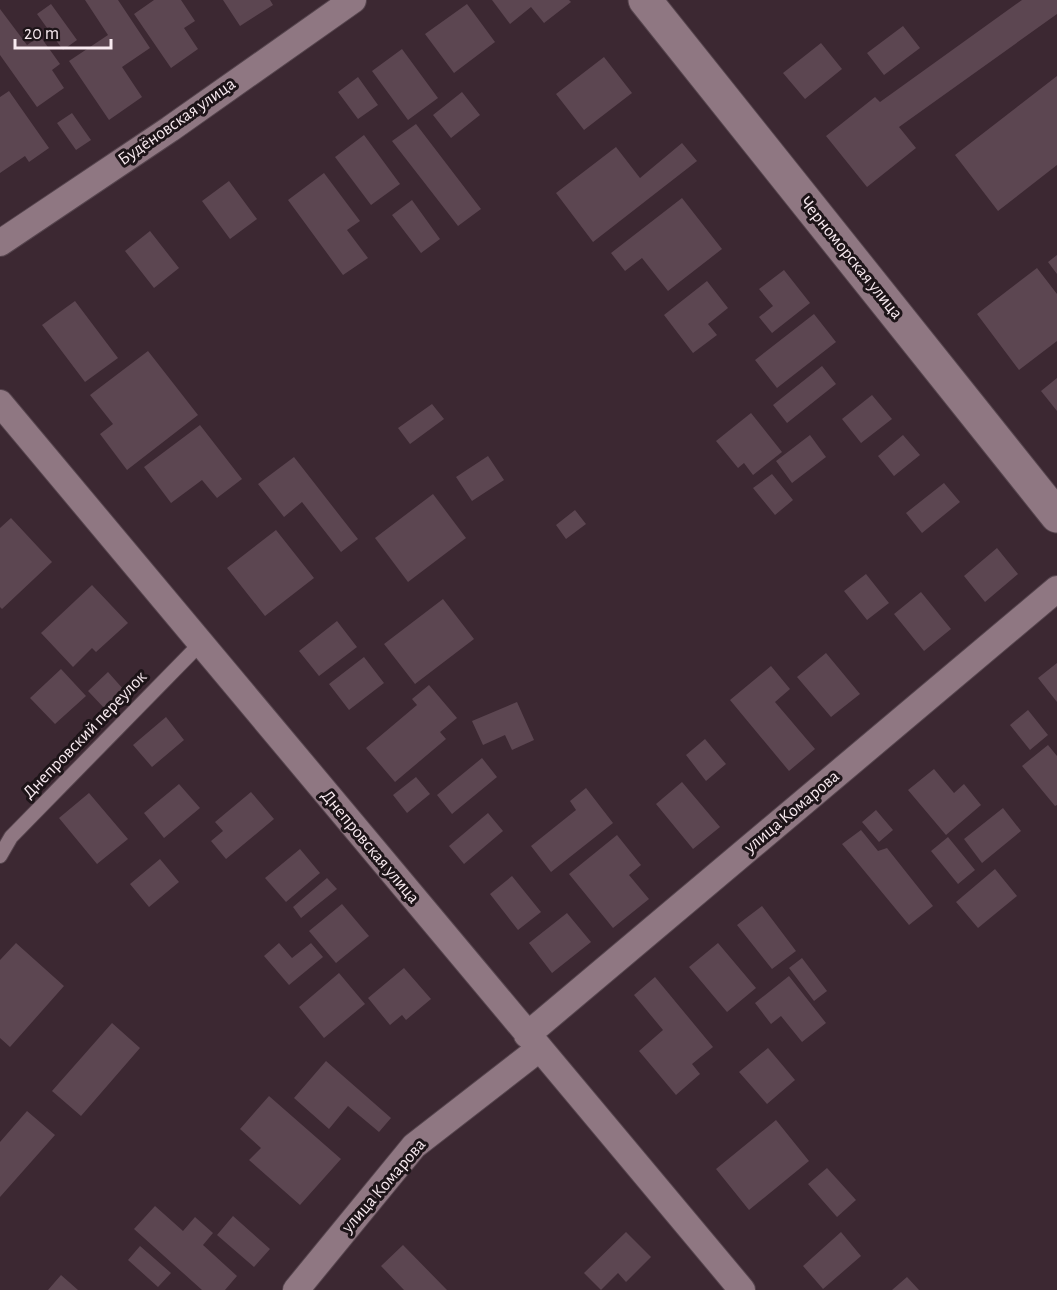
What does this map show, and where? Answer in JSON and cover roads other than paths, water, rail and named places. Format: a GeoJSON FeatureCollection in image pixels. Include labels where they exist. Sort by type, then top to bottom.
{"type":"FeatureCollection","features":[{"type":"Feature","properties":{"kind":"street","name":"Будёновская улица"},"geometry":{"type":"LineString","coordinates":[[0,243],[170,129],[353,0]]}},
{"type":"Feature","properties":{"kind":"street","name":"Черноморская улица"},"geometry":{"type":"LineString","coordinates":[[645,0],[1057,516]]}},
{"type":"Feature","properties":{"kind":"street","name":"Днепровская улица"},"geometry":{"type":"LineString","coordinates":[[0,403],[742,1290]]}},
{"type":"Feature","properties":{"kind":"street","name":"улица Комарова"},"geometry":{"type":"LineString","coordinates":[[296,1290],[414,1146],[1057,589]]}},
{"type":"Feature","properties":{"kind":"lane","name":"Днепровский переулок"},"geometry":{"type":"LineString","coordinates":[[0,856],[11,837],[201,643]]}}]}
